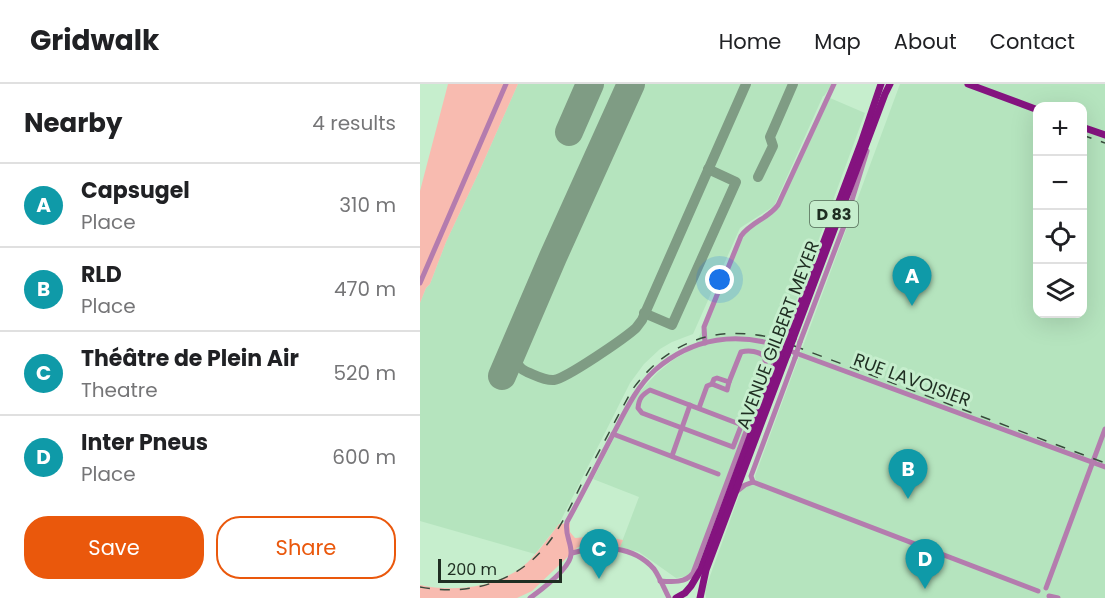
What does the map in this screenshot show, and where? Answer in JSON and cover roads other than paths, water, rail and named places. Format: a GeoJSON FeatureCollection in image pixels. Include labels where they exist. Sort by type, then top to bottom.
{"type":"FeatureCollection","features":[{"type":"Feature","properties":{"kind":"main road","name":"AVENUE GILBERT MEYER"},"geometry":{"type":"LineString","coordinates":[[794,339],[881,84]]}},
{"type":"Feature","properties":{"kind":"main road","name":"AVENUE GILBERT MEYER"},"geometry":{"type":"LineString","coordinates":[[680,596],[692,593],[700,598],[705,570],[890,84]]}},
{"type":"Feature","properties":{"kind":"main road"},"geometry":{"type":"LineString","coordinates":[[968,84],[1033,108]]}},
{"type":"Feature","properties":{"kind":"main road"},"geometry":{"type":"LineString","coordinates":[[1087,128],[1105,135]]}},
{"type":"Feature","properties":{"kind":"main road","name":"AVENUE GILBERT MEYER"},"geometry":{"type":"LineString","coordinates":[[680,596],[691,586],[701,569],[788,355]]}},
{"type":"Feature","properties":{"kind":"street"},"geometry":{"type":"LineString","coordinates":[[420,283],[506,84]]}},
{"type":"Feature","properties":{"kind":"street"},"geometry":{"type":"LineString","coordinates":[[705,343],[704,327],[741,236],[750,226],[775,210],[834,84]]}},
{"type":"Feature","properties":{"kind":"street"},"geometry":{"type":"LineString","coordinates":[[753,482],[751,476],[788,355],[844,225],[871,131]]}},
{"type":"Feature","properties":{"kind":"street","name":"RUE LAVOISIER"},"geometry":{"type":"LineString","coordinates":[[572,553],[566,533],[567,522],[634,396],[654,371],[671,358],[689,348],[722,339],[763,341],[1105,467]]}},
{"type":"Feature","properties":{"kind":"street"},"geometry":{"type":"LineString","coordinates":[[699,408],[707,386],[712,384],[727,390],[741,352],[760,353],[765,357],[765,364],[742,424],[733,447],[642,413],[638,408],[639,400],[650,390],[742,424]]}},
{"type":"Feature","properties":{"kind":"street","name":"AVENUE GILBERT MEYER"},"geometry":{"type":"LineString","coordinates":[[660,581],[690,579],[771,368],[788,355]]}},
{"type":"Feature","properties":{"kind":"street"},"geometry":{"type":"LineString","coordinates":[[672,456],[690,405]]}},
{"type":"Feature","properties":{"kind":"street"},"geometry":{"type":"LineString","coordinates":[[742,424],[753,413]]}},
{"type":"Feature","properties":{"kind":"street"},"geometry":{"type":"LineString","coordinates":[[742,424],[745,436]]}},
{"type":"Feature","properties":{"kind":"street"},"geometry":{"type":"LineString","coordinates":[[1058,598],[1048,597],[1046,588],[1105,429]]}},
{"type":"Feature","properties":{"kind":"street"},"geometry":{"type":"LineString","coordinates":[[613,434],[718,474],[733,467]]}},
{"type":"Feature","properties":{"kind":"street"},"geometry":{"type":"LineString","coordinates":[[718,474],[725,489]]}},
{"type":"Feature","properties":{"kind":"street"},"geometry":{"type":"LineString","coordinates":[[735,493],[753,482],[1038,591]]}},
{"type":"Feature","properties":{"kind":"street"},"geometry":{"type":"LineString","coordinates":[[530,598],[550,584],[569,562],[572,553],[602,547],[634,554],[655,570],[668,595],[680,596]]}},
{"type":"Feature","properties":{"kind":"street"},"geometry":{"type":"LineString","coordinates":[[1038,591],[1046,588]]}},
{"type":"Feature","properties":{"kind":"street"},"geometry":{"type":"LineString","coordinates":[[1038,591],[1041,598]]}},
{"type":"Feature","properties":{"kind":"railway"},"geometry":{"type":"LineString","coordinates":[[1087,137],[1105,143]]}},
{"type":"Feature","properties":{"kind":"railway"},"geometry":{"type":"LineString","coordinates":[[420,587],[455,590],[472,588],[504,578],[533,560],[551,540],[561,524],[632,390],[646,373],[677,349],[712,336],[731,333],[773,338],[1105,463]]}},
{"type":"Feature","properties":{"kind":"place","name":"Capsugel"},"geometry":{"type":"Point","coordinates":[912,306]}},
{"type":"Feature","properties":{"kind":"place","name":"RLD"},"geometry":{"type":"Point","coordinates":[908,499]}},
{"type":"Feature","properties":{"kind":"place","name":"Théâtre de Plein Air"},"geometry":{"type":"Point","coordinates":[599,579]}},
{"type":"Feature","properties":{"kind":"place","name":"Inter Pneus"},"geometry":{"type":"Point","coordinates":[925,589]}}]}
